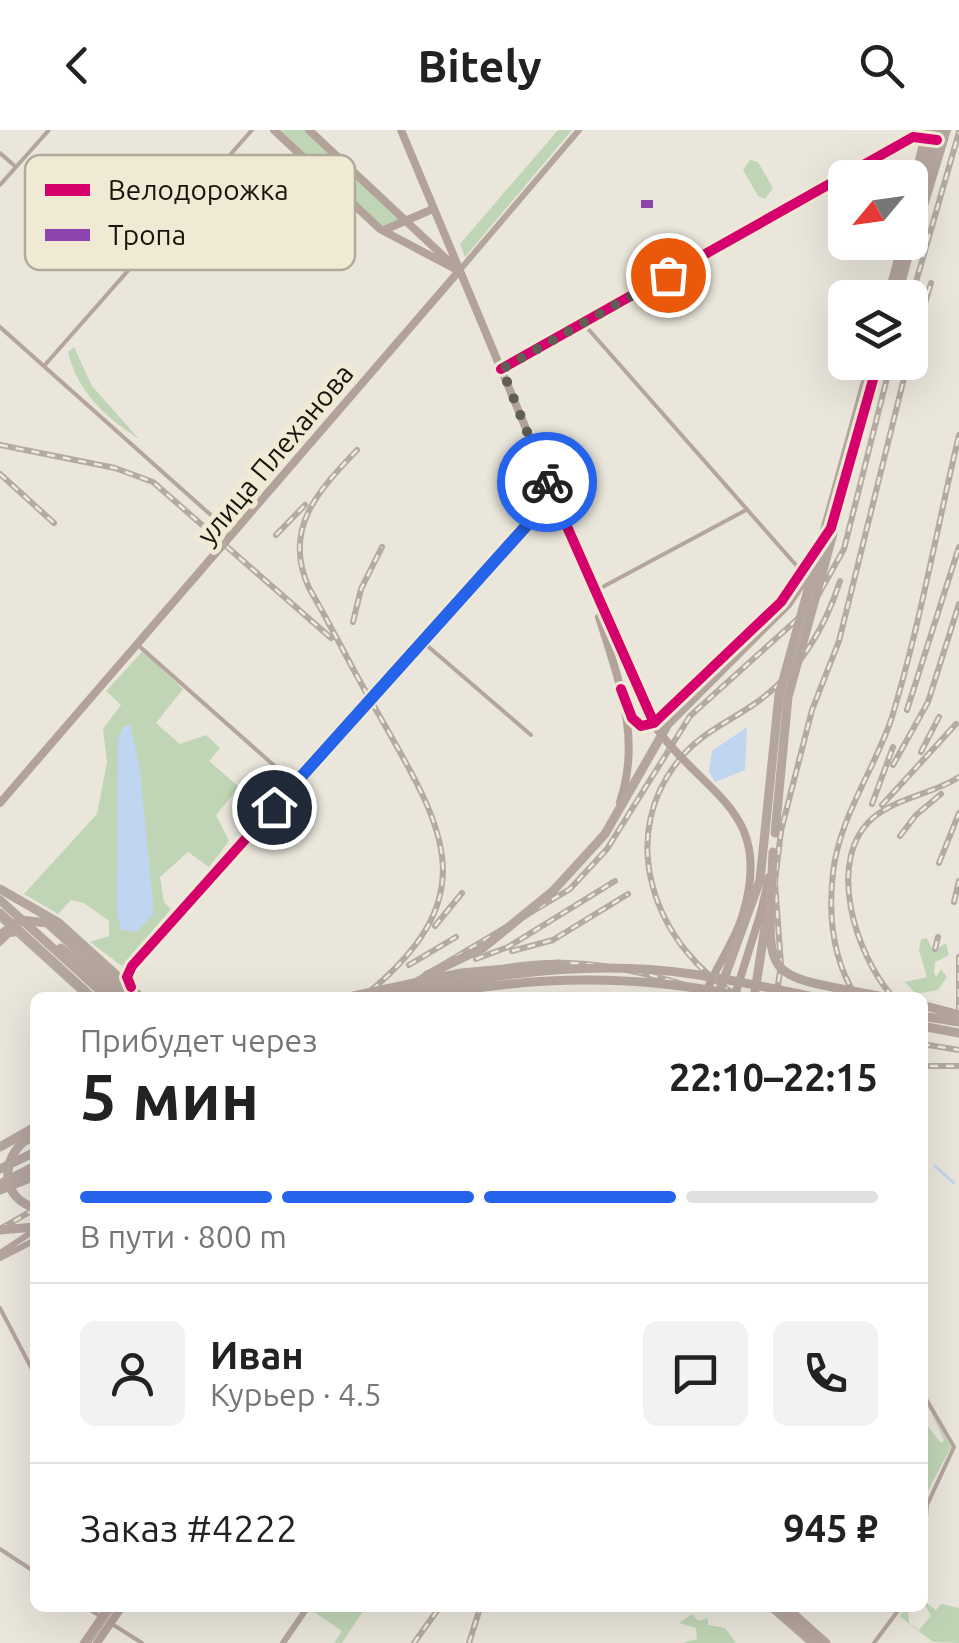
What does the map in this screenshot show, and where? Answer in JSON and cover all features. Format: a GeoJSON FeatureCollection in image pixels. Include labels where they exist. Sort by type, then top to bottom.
{"type":"FeatureCollection","features":[{"type":"Feature","properties":{"kind":"main road"},"geometry":{"type":"LineString","coordinates":[[274,130],[301,155]]}},
{"type":"Feature","properties":{"kind":"main road"},"geometry":{"type":"LineString","coordinates":[[309,130],[336,155]]}},
{"type":"Feature","properties":{"kind":"main road"},"geometry":{"type":"LineString","coordinates":[[400,130],[552,495],[656,729],[719,790],[740,823],[750,866],[743,917]]}},
{"type":"Feature","properties":{"kind":"main road"},"geometry":{"type":"LineString","coordinates":[[928,169],[936,133]]}},
{"type":"Feature","properties":{"kind":"main road"},"geometry":{"type":"LineString","coordinates":[[928,160],[936,133]]}},
{"type":"Feature","properties":{"kind":"main road"},"geometry":{"type":"LineString","coordinates":[[355,173],[459,272]]}},
{"type":"Feature","properties":{"kind":"main road"},"geometry":{"type":"LineString","coordinates":[[355,206],[380,229],[459,272]]}},
{"type":"Feature","properties":{"kind":"main road"},"geometry":{"type":"LineString","coordinates":[[380,229],[388,231],[433,209]]}},
{"type":"Feature","properties":{"kind":"main road"},"geometry":{"type":"LineString","coordinates":[[404,244],[403,231],[417,230]]}},
{"type":"Feature","properties":{"kind":"main road","name":"улица Плеханова"},"geometry":{"type":"LineString","coordinates":[[0,803],[459,272]]}},
{"type":"Feature","properties":{"kind":"main road"},"geometry":{"type":"LineString","coordinates":[[863,992],[783,974],[772,958],[767,914],[776,711],[870,380]]}},
{"type":"Feature","properties":{"kind":"main road"},"geometry":{"type":"LineString","coordinates":[[736,992],[761,912],[788,697],[870,380]]}},
{"type":"Feature","properties":{"kind":"main road"},"geometry":{"type":"LineString","coordinates":[[385,992],[483,948],[579,865],[615,817],[668,724],[788,604],[818,556]]}},
{"type":"Feature","properties":{"kind":"main road"},"geometry":{"type":"LineString","coordinates":[[594,592],[621,689],[631,754],[615,817]]}},
{"type":"Feature","properties":{"kind":"main road"},"geometry":{"type":"LineString","coordinates":[[707,992],[743,917],[768,852]]}},
{"type":"Feature","properties":{"kind":"main road"},"geometry":{"type":"LineString","coordinates":[[719,992],[768,852]]}},
{"type":"Feature","properties":{"kind":"main road"},"geometry":{"type":"LineString","coordinates":[[0,889],[48,915],[107,965],[131,992]]}},
{"type":"Feature","properties":{"kind":"main road"},"geometry":{"type":"LineString","coordinates":[[0,900],[86,992]]}},
{"type":"Feature","properties":{"kind":"main road"},"geometry":{"type":"LineString","coordinates":[[0,914],[113,992]]}},
{"type":"Feature","properties":{"kind":"main road"},"geometry":{"type":"LineString","coordinates":[[753,992],[767,914]]}},
{"type":"Feature","properties":{"kind":"main road"},"geometry":{"type":"LineString","coordinates":[[0,935],[21,920],[47,923],[131,992]]}},
{"type":"Feature","properties":{"kind":"main road"},"geometry":{"type":"LineString","coordinates":[[23,928],[101,992]]}},
{"type":"Feature","properties":{"kind":"main road"},"geometry":{"type":"LineString","coordinates":[[365,992],[396,983],[516,965],[691,973],[789,992]]}},
{"type":"Feature","properties":{"kind":"main road"},"geometry":{"type":"LineString","coordinates":[[415,992],[470,979],[602,968]]}},
{"type":"Feature","properties":{"kind":"main road"},"geometry":{"type":"LineString","coordinates":[[461,992],[616,979],[722,992]]}},
{"type":"Feature","properties":{"kind":"main road"},"geometry":{"type":"LineString","coordinates":[[474,992],[498,986]]}},
{"type":"Feature","properties":{"kind":"main road"},"geometry":{"type":"LineString","coordinates":[[928,1007],[959,1019]]}},
{"type":"Feature","properties":{"kind":"main road"},"geometry":{"type":"LineString","coordinates":[[928,1016],[959,1019]]}},
{"type":"Feature","properties":{"kind":"main road"},"geometry":{"type":"LineString","coordinates":[[928,1029],[954,1032]]}},
{"type":"Feature","properties":{"kind":"main road"},"geometry":{"type":"LineString","coordinates":[[0,1147],[30,1130]]}},
{"type":"Feature","properties":{"kind":"main road"},"geometry":{"type":"LineString","coordinates":[[30,1139],[15,1149],[6,1171],[13,1194],[30,1205]]}},
{"type":"Feature","properties":{"kind":"main road"},"geometry":{"type":"LineString","coordinates":[[0,1169],[30,1154]]}},
{"type":"Feature","properties":{"kind":"main road"},"geometry":{"type":"LineString","coordinates":[[0,1187],[30,1169]]}},
{"type":"Feature","properties":{"kind":"main road"},"geometry":{"type":"LineString","coordinates":[[0,1187],[30,1178]]}},
{"type":"Feature","properties":{"kind":"main road"},"geometry":{"type":"LineString","coordinates":[[0,1230],[30,1229]]}},
{"type":"Feature","properties":{"kind":"main road"},"geometry":{"type":"LineString","coordinates":[[98,1643],[107,1612]]}},
{"type":"Feature","properties":{"kind":"main road"},"geometry":{"type":"LineString","coordinates":[[84,1643],[116,1612]]}},
{"type":"Feature","properties":{"kind":"main road"},"geometry":{"type":"LineString","coordinates":[[781,1612],[816,1643]]}},
{"type":"Feature","properties":{"kind":"main road"},"geometry":{"type":"LineString","coordinates":[[791,1612],[826,1643]]}},
{"type":"Feature","properties":{"kind":"street"},"geometry":{"type":"LineString","coordinates":[[27,155],[49,130]]}},
{"type":"Feature","properties":{"kind":"street"},"geometry":{"type":"LineString","coordinates":[[230,155],[252,130]]}},
{"type":"Feature","properties":{"kind":"street","name":"улица Плеханова"},"geometry":{"type":"LineString","coordinates":[[459,272],[579,130]]}},
{"type":"Feature","properties":{"kind":"street"},"geometry":{"type":"LineString","coordinates":[[918,160],[925,130]]}},
{"type":"Feature","properties":{"kind":"street"},"geometry":{"type":"LineString","coordinates":[[928,189],[948,130]]}},
{"type":"Feature","properties":{"kind":"street"},"geometry":{"type":"LineString","coordinates":[[502,369],[914,137],[936,133],[928,161]]}},
{"type":"Feature","properties":{"kind":"street"},"geometry":{"type":"LineString","coordinates":[[0,153],[16,167]]}},
{"type":"Feature","properties":{"kind":"street"},"geometry":{"type":"LineString","coordinates":[[0,185],[25,157]]}},
{"type":"Feature","properties":{"kind":"street"},"geometry":{"type":"LineString","coordinates":[[44,366],[129,270]]}},
{"type":"Feature","properties":{"kind":"street"},"geometry":{"type":"LineString","coordinates":[[583,323],[803,573]]}},
{"type":"Feature","properties":{"kind":"street"},"geometry":{"type":"LineString","coordinates":[[0,326],[234,536]]}},
{"type":"Feature","properties":{"kind":"street"},"geometry":{"type":"LineString","coordinates":[[621,689],[634,721],[645,726],[654,723],[781,602],[837,516],[871,380]]}},
{"type":"Feature","properties":{"kind":"street"},"geometry":{"type":"LineString","coordinates":[[131,992],[127,977],[132,966],[552,495]]}},
{"type":"Feature","properties":{"kind":"street"},"geometry":{"type":"LineString","coordinates":[[654,723],[646,698],[594,592],[746,510]]}},
{"type":"Feature","properties":{"kind":"street"},"geometry":{"type":"LineString","coordinates":[[423,642],[531,735]]}},
{"type":"Feature","properties":{"kind":"street"},"geometry":{"type":"LineString","coordinates":[[139,646],[296,784]]}},
{"type":"Feature","properties":{"kind":"street"},"geometry":{"type":"LineString","coordinates":[[646,698],[655,708],[671,707]]}},
{"type":"Feature","properties":{"kind":"street"},"geometry":{"type":"LineString","coordinates":[[0,914],[0,927]]}},
{"type":"Feature","properties":{"kind":"street"},"geometry":{"type":"LineString","coordinates":[[0,944],[23,928]]}},
{"type":"Feature","properties":{"kind":"street"},"geometry":{"type":"LineString","coordinates":[[107,965],[121,969],[132,966]]}},
{"type":"Feature","properties":{"kind":"street"},"geometry":{"type":"LineString","coordinates":[[0,1256],[30,1233]]}},
{"type":"Feature","properties":{"kind":"street"},"geometry":{"type":"LineString","coordinates":[[0,1256],[30,1242]]}},
{"type":"Feature","properties":{"kind":"street"},"geometry":{"type":"LineString","coordinates":[[0,1308],[30,1365]]}},
{"type":"Feature","properties":{"kind":"street"},"geometry":{"type":"LineString","coordinates":[[928,1402],[954,1447],[928,1497]]}},
{"type":"Feature","properties":{"kind":"street"},"geometry":{"type":"LineString","coordinates":[[0,1549],[30,1569]]}},
{"type":"Feature","properties":{"kind":"street"},"geometry":{"type":"LineString","coordinates":[[93,1612],[142,1643]]}},
{"type":"Feature","properties":{"kind":"street"},"geometry":{"type":"LineString","coordinates":[[284,1643],[304,1612]]}},
{"type":"Feature","properties":{"kind":"street"},"geometry":{"type":"LineString","coordinates":[[874,1643],[897,1612]]}},
{"type":"Feature","properties":{"kind":"green space"},"geometry":{"type":"Polygon","coordinates":[[[278,130],[306,130],[332,155],[305,155],[278,130]]]}},
{"type":"Feature","properties":{"kind":"green space"},"geometry":{"type":"Polygon","coordinates":[[[558,130],[572,130],[465,257],[460,244],[558,130]]]}},
{"type":"Feature","properties":{"kind":"green space"},"geometry":{"type":"Polygon","coordinates":[[[750,160],[758,162],[773,188],[765,199],[758,196],[743,170],[750,160]]]}},
{"type":"Feature","properties":{"kind":"green space"},"geometry":{"type":"Polygon","coordinates":[[[355,177],[402,222],[389,228],[355,201],[355,177]]]}},
{"type":"Feature","properties":{"kind":"green space"},"geometry":{"type":"Polygon","coordinates":[[[74,347],[92,386],[139,439],[104,413],[86,391],[68,352],[74,347]]]}},
{"type":"Feature","properties":{"kind":"green space"},"geometry":{"type":"Polygon","coordinates":[[[143,651],[183,689],[156,723],[180,744],[206,735],[220,748],[209,761],[239,787],[216,815],[229,841],[209,867],[188,852],[160,877],[164,902],[171,909],[122,966],[90,942],[109,936],[109,921],[84,903],[71,900],[58,914],[24,894],[97,814],[107,762],[103,729],[121,705],[106,691],[143,651]]]}},
{"type":"Feature","properties":{"kind":"green space"},"geometry":{"type":"Polygon","coordinates":[[[927,938],[933,951],[946,943],[949,955],[935,962],[936,977],[941,969],[947,977],[938,990],[914,992],[905,982],[927,977],[919,950],[921,939],[927,938]]]}},
{"type":"Feature","properties":{"kind":"green space"},"geometry":{"type":"Polygon","coordinates":[[[931,1413],[951,1447],[928,1491],[928,1426],[941,1443],[944,1440],[931,1413]]]}},
{"type":"Feature","properties":{"kind":"green space"},"geometry":{"type":"Polygon","coordinates":[[[928,1604],[936,1610],[941,1604],[959,1608],[959,1643],[933,1642],[899,1616],[908,1612],[909,1623],[919,1630],[931,1616],[928,1604]]]}},
{"type":"Feature","properties":{"kind":"green space"},"geometry":{"type":"Polygon","coordinates":[[[314,1612],[362,1612],[342,1643],[334,1643],[342,1631],[314,1612]]]}},
{"type":"Feature","properties":{"kind":"green space"},"geometry":{"type":"Polygon","coordinates":[[[692,1614],[698,1621],[708,1618],[708,1625],[725,1628],[736,1643],[683,1643],[697,1639],[696,1628],[679,1623],[692,1614]]]}},
{"type":"Feature","properties":{"kind":"water"},"geometry":{"type":"Polygon","coordinates":[[[130,725],[139,763],[154,913],[137,932],[121,930],[117,913],[118,740],[123,727],[130,725]]]}},
{"type":"Feature","properties":{"kind":"water"},"geometry":{"type":"Polygon","coordinates":[[[747,727],[745,770],[715,782],[709,771],[712,751],[747,727]]]}},
{"type":"Feature","properties":{"kind":"waterway"},"geometry":{"type":"LineString","coordinates":[[935,1166],[954,1183]]}},
{"type":"Feature","properties":{"kind":"tram line"},"geometry":{"type":"LineString","coordinates":[[0,920],[79,992]]}},
{"type":"Feature","properties":{"kind":"tram line"},"geometry":{"type":"LineString","coordinates":[[90,1643],[111,1612]]}},
{"type":"Feature","properties":{"kind":"tram line"},"geometry":{"type":"LineString","coordinates":[[773,1612],[808,1643]]}},
{"type":"Feature","properties":{"kind":"railway"},"geometry":{"type":"LineString","coordinates":[[917,280],[959,132]]}},
{"type":"Feature","properties":{"kind":"railway"},"geometry":{"type":"LineString","coordinates":[[928,293],[931,283]]}},
{"type":"Feature","properties":{"kind":"railway"},"geometry":{"type":"LineString","coordinates":[[397,992],[570,889],[607,849],[690,716],[812,606],[844,549],[886,380]]}},
{"type":"Feature","properties":{"kind":"railway"},"geometry":{"type":"LineString","coordinates":[[777,992],[781,965],[775,882],[781,831],[812,710],[839,641],[904,380]]}},
{"type":"Feature","properties":{"kind":"railway"},"geometry":{"type":"LineString","coordinates":[[854,992],[842,969],[834,938],[833,873],[842,832],[892,717],[959,435]]}},
{"type":"Feature","properties":{"kind":"railway"},"geometry":{"type":"LineString","coordinates":[[0,445],[115,468],[153,482],[331,638]]}},
{"type":"Feature","properties":{"kind":"railway"},"geometry":{"type":"LineString","coordinates":[[357,450],[308,512],[300,547],[302,567],[309,588],[420,790],[435,826],[442,860],[441,893],[428,926],[402,961],[368,992]]}},
{"type":"Feature","properties":{"kind":"railway"},"geometry":{"type":"LineString","coordinates":[[0,474],[54,523]]}},
{"type":"Feature","properties":{"kind":"railway"},"geometry":{"type":"LineString","coordinates":[[276,535],[305,505]]}},
{"type":"Feature","properties":{"kind":"railway"},"geometry":{"type":"LineString","coordinates":[[353,622],[361,589],[382,547]]}},
{"type":"Feature","properties":{"kind":"railway"},"geometry":{"type":"LineString","coordinates":[[907,710],[959,547]]}},
{"type":"Feature","properties":{"kind":"railway"},"geometry":{"type":"LineString","coordinates":[[732,992],[711,977],[686,950],[666,920],[653,888],[648,853],[650,819],[663,785],[685,753],[760,700],[799,662],[819,631],[840,581]]}},
{"type":"Feature","properties":{"kind":"railway"},"geometry":{"type":"LineString","coordinates":[[893,765],[928,702],[959,604]]}},
{"type":"Feature","properties":{"kind":"railway"},"geometry":{"type":"LineString","coordinates":[[921,752],[939,717]]}},
{"type":"Feature","properties":{"kind":"railway"},"geometry":{"type":"LineString","coordinates":[[882,805],[956,724]]}},
{"type":"Feature","properties":{"kind":"railway"},"geometry":{"type":"LineString","coordinates":[[872,804],[893,747]]}},
{"type":"Feature","properties":{"kind":"railway"},"geometry":{"type":"LineString","coordinates":[[889,992],[857,932],[848,881],[851,857],[859,835],[874,817],[959,777]]}},
{"type":"Feature","properties":{"kind":"railway"},"geometry":{"type":"LineString","coordinates":[[900,836],[916,815],[941,794]]}},
{"type":"Feature","properties":{"kind":"railway"},"geometry":{"type":"LineString","coordinates":[[939,863],[959,813]]}},
{"type":"Feature","properties":{"kind":"railway"},"geometry":{"type":"LineString","coordinates":[[476,959],[508,947],[615,881]]}},
{"type":"Feature","properties":{"kind":"railway"},"geometry":{"type":"LineString","coordinates":[[954,902],[959,881]]}},
{"type":"Feature","properties":{"kind":"railway"},"geometry":{"type":"LineString","coordinates":[[435,926],[462,893]]}},
{"type":"Feature","properties":{"kind":"railway"},"geometry":{"type":"LineString","coordinates":[[512,951],[553,940],[628,894]]}},
{"type":"Feature","properties":{"kind":"railway"},"geometry":{"type":"LineString","coordinates":[[409,965],[456,937]]}},
{"type":"Feature","properties":{"kind":"railway"},"geometry":{"type":"LineString","coordinates":[[935,949],[938,937]]}},
{"type":"Feature","properties":{"kind":"railway"},"geometry":{"type":"LineString","coordinates":[[959,957],[959,1020]]}},
{"type":"Feature","properties":{"kind":"railway"},"geometry":{"type":"LineString","coordinates":[[420,992],[495,969],[569,963],[644,973],[705,992]]}},
{"type":"Feature","properties":{"kind":"railway"},"geometry":{"type":"LineString","coordinates":[[928,1045],[959,1050]]}},
{"type":"Feature","properties":{"kind":"railway"},"geometry":{"type":"LineString","coordinates":[[930,1066],[959,1066]]}},
{"type":"Feature","properties":{"kind":"railway"},"geometry":{"type":"LineString","coordinates":[[0,1229],[30,1212]]}},
{"type":"Feature","properties":{"kind":"railway"},"geometry":{"type":"LineString","coordinates":[[414,1643],[436,1612]]}},
{"type":"Feature","properties":{"kind":"railway"},"geometry":{"type":"LineString","coordinates":[[469,1643],[479,1612]]}},
{"type":"Feature","properties":{"kind":"marked path"},"geometry":{"type":"LineString","coordinates":[[641,204],[653,204]]}},
{"type":"Feature","properties":{"kind":"cycle path"},"geometry":{"type":"LineString","coordinates":[[501,369],[913,137],[937,140]]}},
{"type":"Feature","properties":{"kind":"cycle path"},"geometry":{"type":"LineString","coordinates":[[621,689],[632,718],[641,726],[654,723],[781,602],[831,528],[873,380]]}},
{"type":"Feature","properties":{"kind":"cycle path"},"geometry":{"type":"LineString","coordinates":[[131,987],[127,977],[132,966],[553,495],[654,723]]}},
{"type":"Feature","properties":{"kind":"way so far"},"geometry":{"type":"LineString","coordinates":[[547,482],[502,369],[668,275]]}},
{"type":"Feature","properties":{"kind":"route"},"geometry":{"type":"LineString","coordinates":[[274,807],[546,504],[552,495],[547,482]]}}]}
